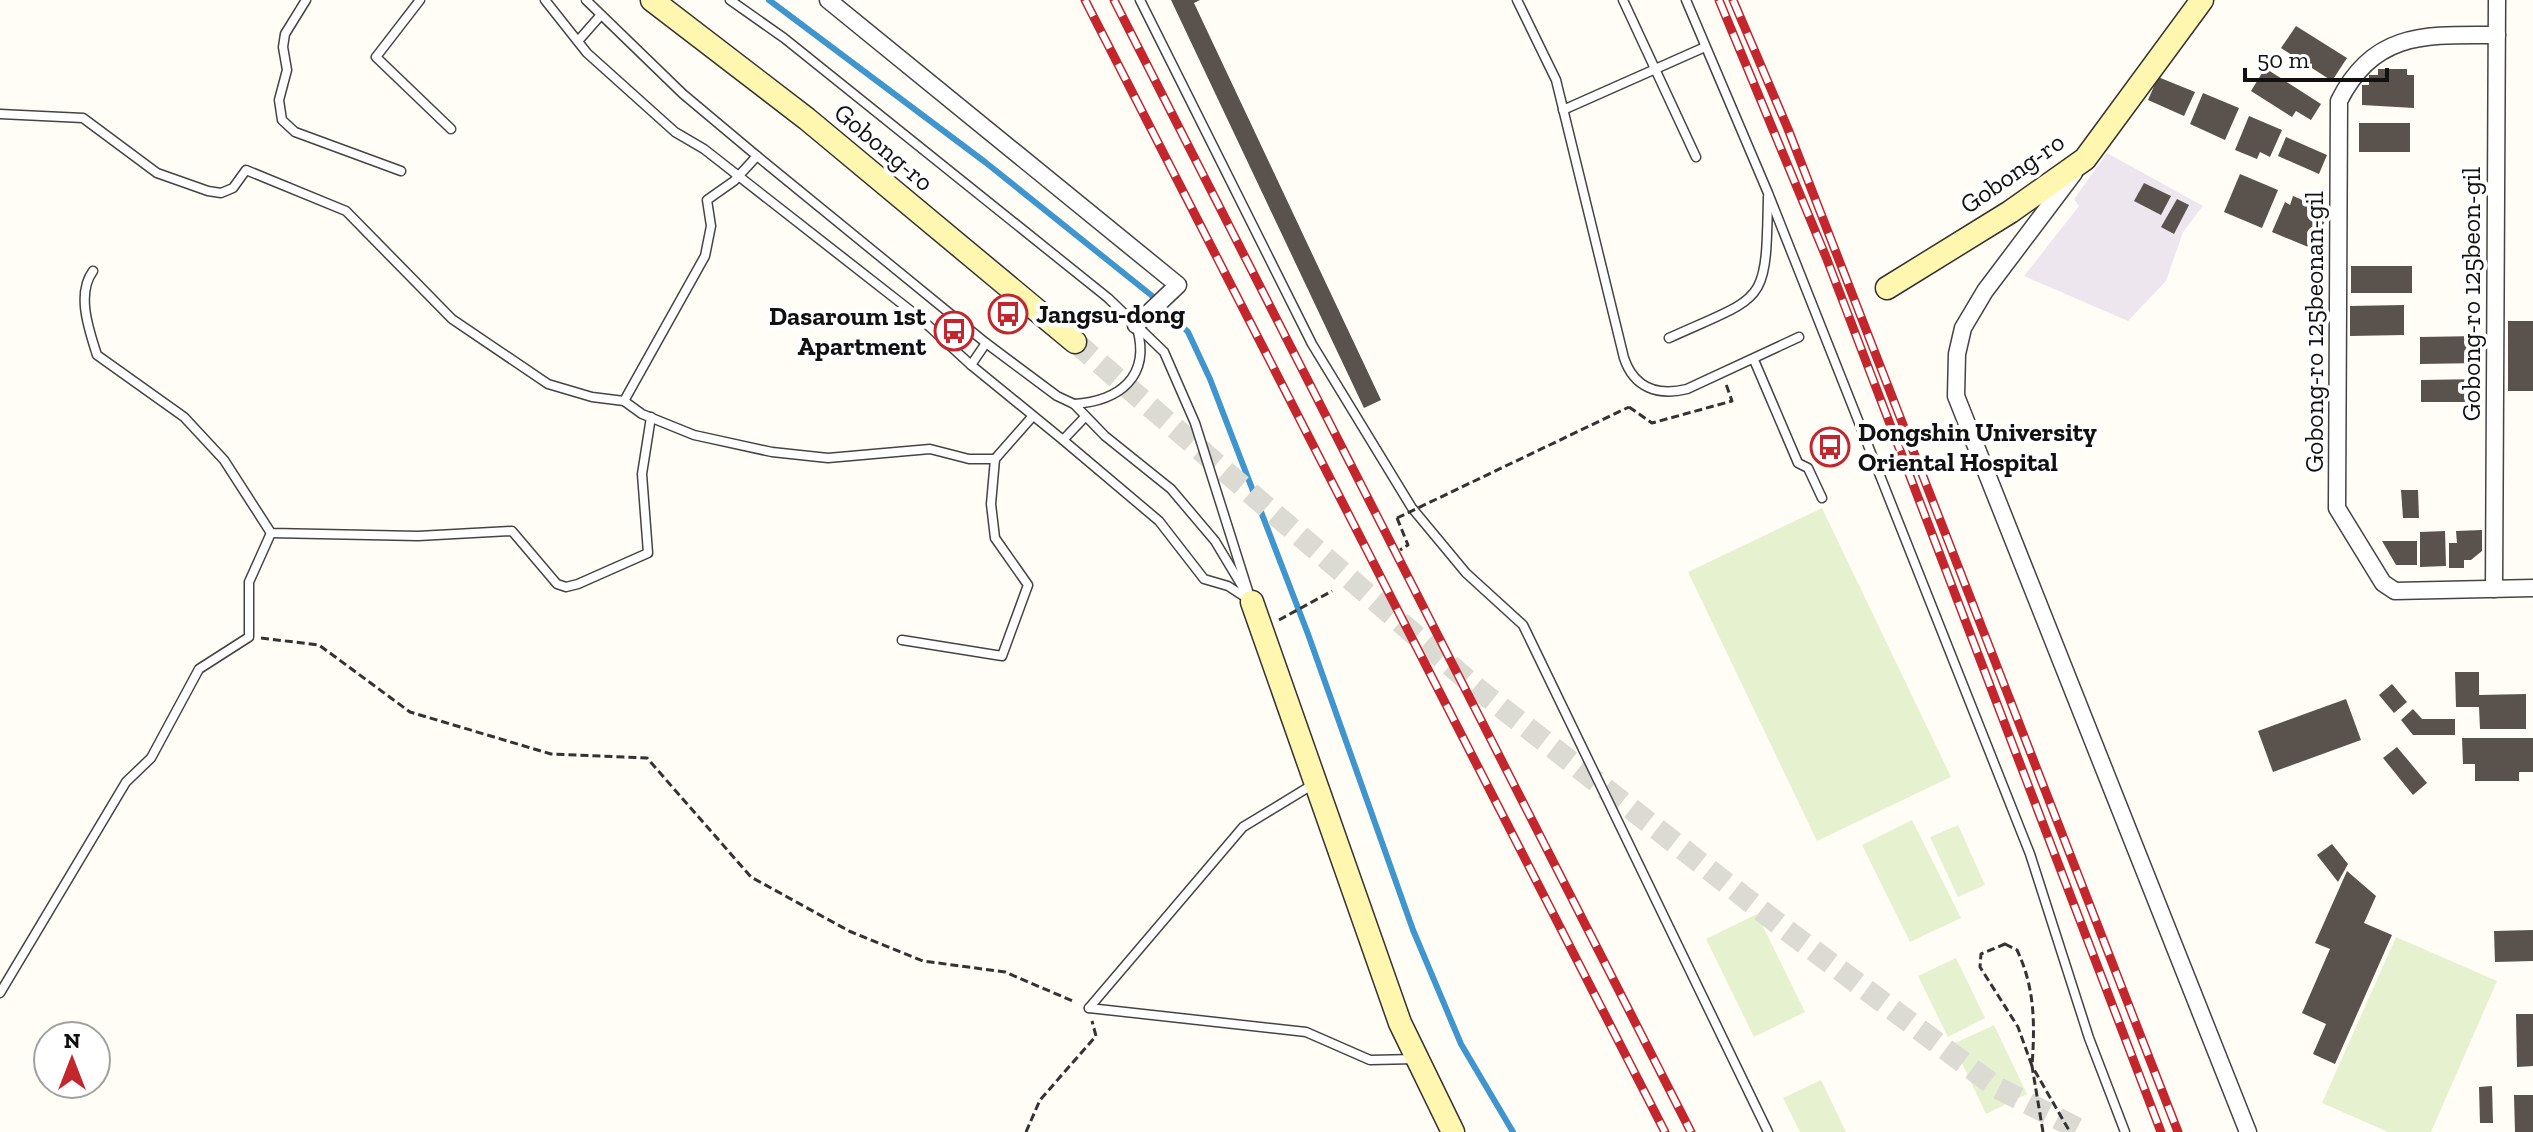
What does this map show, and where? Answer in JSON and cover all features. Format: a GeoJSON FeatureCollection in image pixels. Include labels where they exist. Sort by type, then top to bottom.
{"type":"FeatureCollection","features":[{"type":"Feature","properties":{"kind":"main road","name":"Gobong-ro"},"geometry":{"type":"LineString","coordinates":[[652,0],[807,119],[1075,342]]}},
{"type":"Feature","properties":{"kind":"main road","name":"Gobong-ro"},"geometry":{"type":"LineString","coordinates":[[1887,288],[2010,212],[2085,159],[2202,0]]}},
{"type":"Feature","properties":{"kind":"main road"},"geometry":{"type":"LineString","coordinates":[[1252,602],[1400,1023],[1453,1132]]}},
{"type":"Feature","properties":{"kind":"street"},"geometry":{"type":"LineString","coordinates":[[828,0],[1178,285],[1140,320]]}},
{"type":"Feature","properties":{"kind":"street","name":"Gobong-ro 125beon-gil"},"geometry":{"type":"LineString","coordinates":[[2494,589],[2497,0]]}},
{"type":"Feature","properties":{"kind":"street","name":"Gobong-ro 125beonan-gil"},"geometry":{"type":"LineString","coordinates":[[2497,35],[2416,36],[2391,46],[2370,58],[2348,81],[2339,101],[2337,508],[2383,583],[2395,591],[2533,588]]}},
{"type":"Feature","properties":{"kind":"street"},"geometry":{"type":"LineString","coordinates":[[2085,159],[1972,310],[1963,328],[1957,354],[1956,396],[2248,1132]]}},
{"type":"Feature","properties":{"kind":"lane"},"geometry":{"type":"LineString","coordinates":[[306,0],[285,34],[283,47],[287,70],[279,100],[282,120],[295,132],[401,171]]}},
{"type":"Feature","properties":{"kind":"lane"},"geometry":{"type":"LineString","coordinates":[[420,0],[376,57],[451,129]]}},
{"type":"Feature","properties":{"kind":"lane"},"geometry":{"type":"LineString","coordinates":[[545,0],[587,53],[675,132],[739,176],[920,318],[1032,417],[1159,521],[1204,579],[1228,586],[1252,602]]}},
{"type":"Feature","properties":{"kind":"lane"},"geometry":{"type":"LineString","coordinates":[[586,0],[683,94],[986,343],[1057,396],[1074,404],[1099,403],[1117,395],[1137,372],[1140,320]]}},
{"type":"Feature","properties":{"kind":"lane"},"geometry":{"type":"LineString","coordinates":[[730,0],[784,38],[1140,320],[1164,352],[1182,387],[1252,602]]}},
{"type":"Feature","properties":{"kind":"lane"},"geometry":{"type":"LineString","coordinates":[[1140,0],[1312,344],[1412,508],[1466,573],[1523,625],[1768,1132]]}},
{"type":"Feature","properties":{"kind":"lane"},"geometry":{"type":"LineString","coordinates":[[1517,0],[1556,80],[1627,368],[1641,385],[1672,393],[1754,360],[1799,337]]}},
{"type":"Feature","properties":{"kind":"lane"},"geometry":{"type":"LineString","coordinates":[[1623,0],[1696,157]]}},
{"type":"Feature","properties":{"kind":"lane"},"geometry":{"type":"LineString","coordinates":[[1686,0],[1768,193],[2030,854],[2089,1038],[2125,1132]]}},
{"type":"Feature","properties":{"kind":"lane"},"geometry":{"type":"LineString","coordinates":[[578,41],[600,16]]}},
{"type":"Feature","properties":{"kind":"lane"},"geometry":{"type":"LineString","coordinates":[[1563,110],[1705,47]]}},
{"type":"Feature","properties":{"kind":"lane"},"geometry":{"type":"LineString","coordinates":[[0,114],[83,118],[157,173],[221,193],[233,188],[246,170],[346,211],[452,319],[502,355],[548,384],[592,397],[624,401],[651,417],[694,435],[772,452],[828,458],[930,449],[969,459],[995,459]]}},
{"type":"Feature","properties":{"kind":"lane"},"geometry":{"type":"LineString","coordinates":[[624,401],[705,256],[711,226],[707,200],[739,176],[757,156]]}},
{"type":"Feature","properties":{"kind":"lane"},"geometry":{"type":"LineString","coordinates":[[1669,338],[1752,300],[1764,276],[1768,193]]}},
{"type":"Feature","properties":{"kind":"lane"},"geometry":{"type":"LineString","coordinates":[[93,271],[87,279],[84,298],[97,355],[184,417],[224,460],[271,533]]}},
{"type":"Feature","properties":{"kind":"lane"},"geometry":{"type":"LineString","coordinates":[[971,365],[986,343]]}},
{"type":"Feature","properties":{"kind":"lane"},"geometry":{"type":"LineString","coordinates":[[1754,360],[1798,463],[1808,468],[1822,498]]}},
{"type":"Feature","properties":{"kind":"lane"},"geometry":{"type":"LineString","coordinates":[[1074,404],[1084,418],[1171,489],[1215,541],[1252,602]]}},
{"type":"Feature","properties":{"kind":"lane"},"geometry":{"type":"LineString","coordinates":[[271,533],[418,536],[512,531],[557,584],[566,587],[578,584],[648,553],[642,454],[651,417]]}},
{"type":"Feature","properties":{"kind":"lane"},"geometry":{"type":"LineString","coordinates":[[902,640],[1002,656],[1028,585],[995,538],[991,504],[995,459],[1032,417]]}},
{"type":"Feature","properties":{"kind":"lane"},"geometry":{"type":"LineString","coordinates":[[1063,440],[1084,418]]}},
{"type":"Feature","properties":{"kind":"lane"},"geometry":{"type":"LineString","coordinates":[[0,993],[126,782],[151,758],[199,669],[249,637],[249,582],[271,533]]}},
{"type":"Feature","properties":{"kind":"lane"},"geometry":{"type":"LineString","coordinates":[[1089,1008],[1243,827],[1317,782]]}},
{"type":"Feature","properties":{"kind":"lane"},"geometry":{"type":"LineString","coordinates":[[1089,1008],[1306,1032],[1370,1060],[1417,1059]]}},
{"type":"Feature","properties":{"kind":"path"},"geometry":{"type":"LineString","coordinates":[[1400,550],[1408,545],[1397,518],[1629,407],[1652,423],[1732,401],[1722,374]]}},
{"type":"Feature","properties":{"kind":"path"},"geometry":{"type":"LineString","coordinates":[[1287,615],[1332,591]]}},
{"type":"Feature","properties":{"kind":"path"},"geometry":{"type":"LineString","coordinates":[[249,637],[319,645],[410,712],[551,754],[647,758],[751,877],[849,931],[923,961],[1005,972],[1089,1008],[1096,1036],[1040,1100],[1026,1132]]}},
{"type":"Feature","properties":{"kind":"path"},"geometry":{"type":"LineString","coordinates":[[2043,1132],[2032,1066],[2035,1022],[2031,986],[2017,950],[2005,944],[1981,954],[1980,967],[2018,1027],[2032,1066],[2070,1132]]}},
{"type":"Feature","properties":{"kind":"shaded area"},"geometry":{"type":"Polygon","coordinates":[[[2107,153],[2203,206],[2183,232],[2166,281],[2128,321],[2024,276],[2079,206],[2074,199],[2107,153]]]}},
{"type":"Feature","properties":{"kind":"green space"},"geometry":{"type":"Polygon","coordinates":[[[1822,508],[1951,777],[1817,841],[1688,572],[1822,508]]]}},
{"type":"Feature","properties":{"kind":"green space"},"geometry":{"type":"Polygon","coordinates":[[[1912,820],[1961,918],[1910,942],[1862,845],[1912,820]]]}},
{"type":"Feature","properties":{"kind":"green space"},"geometry":{"type":"Polygon","coordinates":[[[1958,825],[1985,885],[1958,897],[1930,837],[1958,825]]]}},
{"type":"Feature","properties":{"kind":"green space"},"geometry":{"type":"Polygon","coordinates":[[[1757,914],[1805,1012],[1754,1037],[1706,939],[1757,914]]]}},
{"type":"Feature","properties":{"kind":"green space"},"geometry":{"type":"Polygon","coordinates":[[[2396,937],[2497,981],[2431,1132],[2388,1132],[2322,1103],[2396,937]]]}},
{"type":"Feature","properties":{"kind":"green space"},"geometry":{"type":"Polygon","coordinates":[[[1956,958],[1985,1018],[1948,1037],[1918,976],[1956,958]]]}},
{"type":"Feature","properties":{"kind":"green space"},"geometry":{"type":"Polygon","coordinates":[[[1994,1025],[2027,1094],[1986,1114],[1953,1044],[1994,1025]]]}},
{"type":"Feature","properties":{"kind":"green space"},"geometry":{"type":"Polygon","coordinates":[[[1821,1080],[1846,1132],[1800,1132],[1783,1098],[1821,1080]]]}},
{"type":"Feature","properties":{"kind":"building"},"geometry":{"type":"Polygon","coordinates":[[[1171,0],[1200,0],[1194,3],[1381,400],[1364,408],[1171,0]]]}},
{"type":"Feature","properties":{"kind":"building"},"geometry":{"type":"Polygon","coordinates":[[[2296,26],[2347,58],[2332,81],[2281,48],[2296,26]]]}},
{"type":"Feature","properties":{"kind":"building"},"geometry":{"type":"Polygon","coordinates":[[[2265,68],[2321,104],[2311,120],[2296,111],[2292,117],[2251,91],[2265,68]]]}},
{"type":"Feature","properties":{"kind":"building"},"geometry":{"type":"Polygon","coordinates":[[[2378,69],[2407,69],[2407,75],[2414,75],[2414,108],[2362,105],[2362,85],[2369,85],[2369,75],[2378,75],[2378,69]]]}},
{"type":"Feature","properties":{"kind":"building"},"geometry":{"type":"Polygon","coordinates":[[[2158,77],[2195,92],[2184,116],[2148,100],[2158,77]]]}},
{"type":"Feature","properties":{"kind":"building"},"geometry":{"type":"Polygon","coordinates":[[[2203,93],[2239,108],[2225,140],[2190,124],[2203,93]]]}},
{"type":"Feature","properties":{"kind":"building"},"geometry":{"type":"Polygon","coordinates":[[[2249,116],[2282,130],[2270,157],[2260,152],[2257,159],[2235,150],[2249,116]]]}},
{"type":"Feature","properties":{"kind":"building"},"geometry":{"type":"Polygon","coordinates":[[[2359,123],[2410,123],[2410,152],[2359,152],[2359,123]]]}},
{"type":"Feature","properties":{"kind":"building"},"geometry":{"type":"Polygon","coordinates":[[[2286,137],[2327,155],[2319,174],[2278,156],[2286,137]]]}},
{"type":"Feature","properties":{"kind":"building"},"geometry":{"type":"Polygon","coordinates":[[[2240,174],[2278,190],[2262,228],[2224,212],[2240,174]]]}},
{"type":"Feature","properties":{"kind":"building"},"geometry":{"type":"Polygon","coordinates":[[[2144,183],[2171,196],[2161,215],[2134,201],[2144,183]]]}},
{"type":"Feature","properties":{"kind":"building"},"geometry":{"type":"Polygon","coordinates":[[[2293,196],[2329,211],[2313,249],[2272,232],[2285,202],[2290,205],[2293,196]]]}},
{"type":"Feature","properties":{"kind":"building"},"geometry":{"type":"Polygon","coordinates":[[[2177,199],[2189,205],[2174,234],[2161,227],[2177,199]]]}},
{"type":"Feature","properties":{"kind":"building"},"geometry":{"type":"Polygon","coordinates":[[[2351,266],[2412,266],[2412,293],[2351,293],[2351,266]]]}},
{"type":"Feature","properties":{"kind":"building"},"geometry":{"type":"Polygon","coordinates":[[[2404,305],[2404,335],[2350,336],[2350,306],[2404,305]]]}},
{"type":"Feature","properties":{"kind":"building"},"geometry":{"type":"Polygon","coordinates":[[[2508,321],[2533,321],[2533,391],[2508,391],[2508,321]]]}},
{"type":"Feature","properties":{"kind":"building"},"geometry":{"type":"Polygon","coordinates":[[[2480,336],[2480,363],[2420,364],[2420,337],[2480,336]]]}},
{"type":"Feature","properties":{"kind":"building"},"geometry":{"type":"Polygon","coordinates":[[[2482,379],[2483,402],[2421,402],[2421,380],[2482,379]]]}},
{"type":"Feature","properties":{"kind":"building"},"geometry":{"type":"Polygon","coordinates":[[[2401,490],[2418,490],[2419,518],[2403,518],[2401,490]]]}},
{"type":"Feature","properties":{"kind":"building"},"geometry":{"type":"Polygon","coordinates":[[[2482,530],[2482,551],[2471,560],[2464,560],[2464,568],[2449,568],[2449,543],[2457,543],[2456,531],[2482,530]]]}},
{"type":"Feature","properties":{"kind":"building"},"geometry":{"type":"Polygon","coordinates":[[[2445,531],[2446,566],[2420,567],[2420,532],[2445,531]]]}},
{"type":"Feature","properties":{"kind":"building"},"geometry":{"type":"Polygon","coordinates":[[[2382,541],[2417,541],[2417,565],[2396,565],[2382,541]]]}},
{"type":"Feature","properties":{"kind":"building"},"geometry":{"type":"Polygon","coordinates":[[[2455,672],[2479,672],[2479,695],[2526,694],[2526,729],[2480,729],[2479,707],[2456,707],[2455,672]]]}},
{"type":"Feature","properties":{"kind":"building"},"geometry":{"type":"Polygon","coordinates":[[[2392,684],[2407,702],[2394,713],[2379,695],[2392,684]]]}},
{"type":"Feature","properties":{"kind":"building"},"geometry":{"type":"Polygon","coordinates":[[[2346,699],[2361,740],[2273,772],[2258,731],[2346,699]]]}},
{"type":"Feature","properties":{"kind":"building"},"geometry":{"type":"Polygon","coordinates":[[[2413,709],[2422,719],[2455,719],[2455,735],[2413,735],[2401,720],[2413,709]]]}},
{"type":"Feature","properties":{"kind":"building"},"geometry":{"type":"Polygon","coordinates":[[[2462,738],[2533,738],[2533,772],[2519,772],[2519,781],[2475,781],[2475,764],[2463,764],[2462,738]]]}},
{"type":"Feature","properties":{"kind":"building"},"geometry":{"type":"Polygon","coordinates":[[[2397,747],[2427,783],[2413,795],[2383,758],[2397,747]]]}},
{"type":"Feature","properties":{"kind":"building"},"geometry":{"type":"Polygon","coordinates":[[[2332,844],[2348,864],[2338,882],[2317,855],[2332,844]]]}},
{"type":"Feature","properties":{"kind":"building"},"geometry":{"type":"Polygon","coordinates":[[[2347,871],[2376,896],[2364,923],[2392,935],[2335,1064],[2313,1054],[2326,1024],[2302,1013],[2330,949],[2315,943],[2347,871]]]}},
{"type":"Feature","properties":{"kind":"building"},"geometry":{"type":"Polygon","coordinates":[[[2533,930],[2533,961],[2495,962],[2494,931],[2533,930]]]}},
{"type":"Feature","properties":{"kind":"building"},"geometry":{"type":"Polygon","coordinates":[[[2516,1014],[2533,1014],[2533,1066],[2517,1067],[2516,1014]]]}},
{"type":"Feature","properties":{"kind":"building"},"geometry":{"type":"Polygon","coordinates":[[[2492,1086],[2493,1123],[2480,1123],[2479,1087],[2492,1086]]]}},
{"type":"Feature","properties":{"kind":"building"},"geometry":{"type":"Polygon","coordinates":[[[2514,1095],[2533,1095],[2533,1132],[2515,1132],[2514,1095]]]}},
{"type":"Feature","properties":{"kind":"waterway"},"geometry":{"type":"LineString","coordinates":[[769,0],[985,162],[1151,295],[1188,332],[1210,379],[1308,634],[1413,930],[1461,1044],[1513,1132]]}},
{"type":"Feature","properties":{"kind":"tunnel"},"geometry":{"type":"LineString","coordinates":[[1075,342],[1479,690],[1785,929],[1996,1087],[2084,1132]]}},
{"type":"Feature","properties":{"kind":"railway"},"geometry":{"type":"LineString","coordinates":[[1085,0],[1665,1132]]}},
{"type":"Feature","properties":{"kind":"railway"},"geometry":{"type":"LineString","coordinates":[[1114,0],[1691,1132]]}},
{"type":"Feature","properties":{"kind":"railway"},"geometry":{"type":"LineString","coordinates":[[1719,0],[1826,257],[2161,1132]]}},
{"type":"Feature","properties":{"kind":"railway"},"geometry":{"type":"LineString","coordinates":[[1733,0],[1788,129],[2178,1132]]}},
{"type":"Feature","properties":{"kind":"place","name":"Jangsu-dong"},"geometry":{"type":"Point","coordinates":[1008,314]}},
{"type":"Feature","properties":{"kind":"place","name":"Dasaroum 1st Apartment"},"geometry":{"type":"Point","coordinates":[954,331]}},
{"type":"Feature","properties":{"kind":"place","name":"Dongshin University Oriental Hospital"},"geometry":{"type":"Point","coordinates":[1830,447]}}]}
